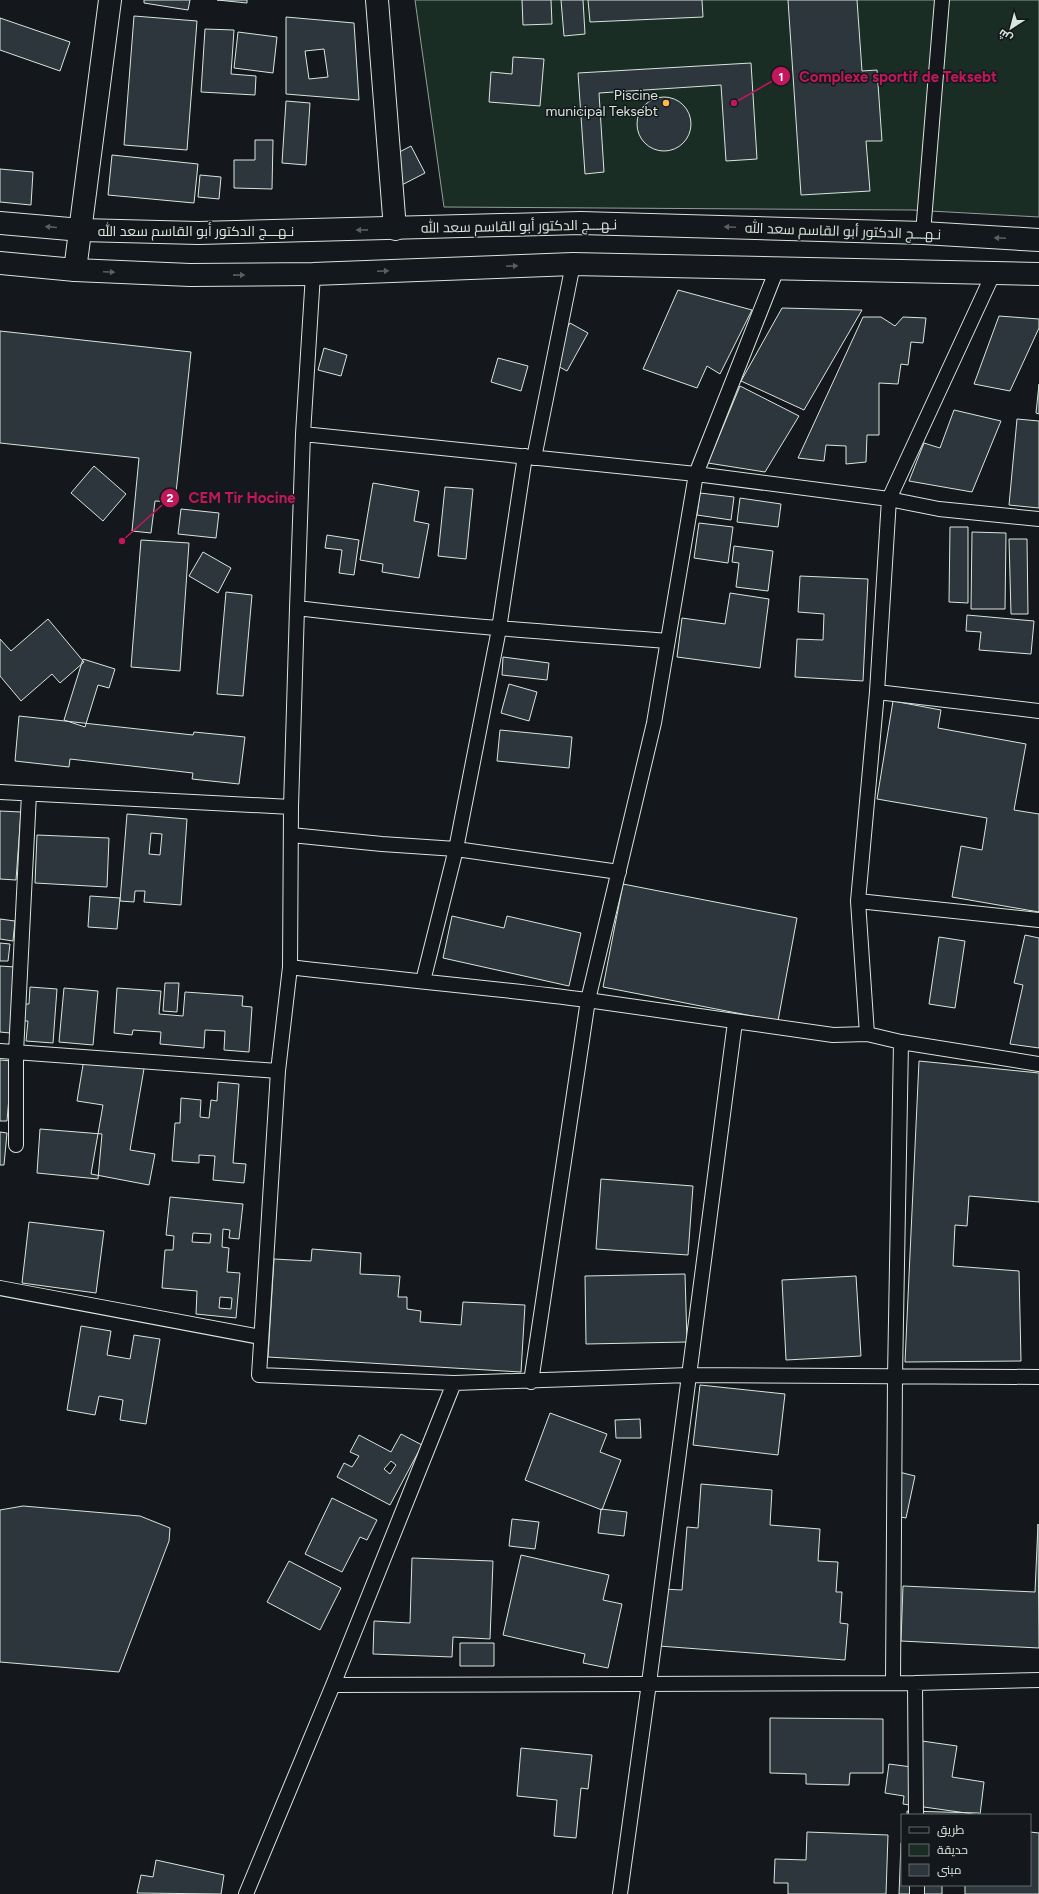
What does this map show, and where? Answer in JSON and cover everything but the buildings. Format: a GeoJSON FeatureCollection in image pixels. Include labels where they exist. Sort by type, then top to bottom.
{"type":"FeatureCollection","features":[{"type":"Feature","properties":{"kind":"main road"},"geometry":{"type":"LineString","coordinates":[[377,0],[395,229]]}},
{"type":"Feature","properties":{"kind":"main road"},"geometry":{"type":"LineString","coordinates":[[75,270],[108,1]]}},
{"type":"Feature","properties":{"kind":"main road","name":"نـهـــج الدكتور أبو القاسم سعد الله"},"geometry":{"type":"LineString","coordinates":[[0,223],[81,230],[198,233],[581,223],[923,233],[1039,240]]}},
{"type":"Feature","properties":{"kind":"main road"},"geometry":{"type":"LineString","coordinates":[[0,263],[75,270],[190,275],[313,274],[573,264],[1039,274]]}},
{"type":"Feature","properties":{"kind":"lane"},"geometry":{"type":"LineString","coordinates":[[923,233],[942,0]]}},
{"type":"Feature","properties":{"kind":"lane"},"geometry":{"type":"LineString","coordinates":[[423,981],[456,849],[500,629],[530,457],[573,264]]}},
{"type":"Feature","properties":{"kind":"lane"},"geometry":{"type":"LineString","coordinates":[[531,1382],[588,1000],[654,723],[696,474],[777,269]]}},
{"type":"Feature","properties":{"kind":"lane"},"geometry":{"type":"LineString","coordinates":[[867,1034],[858,901],[877,692],[889,499],[994,272]]}},
{"type":"Feature","properties":{"kind":"lane"},"geometry":{"type":"LineString","coordinates":[[313,274],[303,434],[297,608],[291,806],[290,967],[278,1072],[260,1337],[259,1375],[454,1383],[531,1382],[689,1375],[1039,1377]]}},
{"type":"Feature","properties":{"kind":"lane"},"geometry":{"type":"LineString","coordinates":[[303,434],[696,474],[889,499],[939,509],[1039,519]]}},
{"type":"Feature","properties":{"kind":"lane"},"geometry":{"type":"LineString","coordinates":[[297,608],[403,621],[668,641]]}},
{"type":"Feature","properties":{"kind":"lane"},"geometry":{"type":"LineString","coordinates":[[877,692],[1039,711]]}},
{"type":"Feature","properties":{"kind":"lane"},"geometry":{"type":"LineString","coordinates":[[0,792],[291,806]]}},
{"type":"Feature","properties":{"kind":"lane"},"geometry":{"type":"LineString","coordinates":[[16,1145],[16,1053],[29,794]]}},
{"type":"Feature","properties":{"kind":"lane"},"geometry":{"type":"LineString","coordinates":[[291,835],[382,844],[456,849],[619,872]]}},
{"type":"Feature","properties":{"kind":"lane"},"geometry":{"type":"LineString","coordinates":[[858,901],[1039,920]]}},
{"type":"Feature","properties":{"kind":"lane"},"geometry":{"type":"LineString","coordinates":[[290,967],[588,1000],[833,1035],[867,1034],[901,1042],[1039,1064]]}},
{"type":"Feature","properties":{"kind":"lane"},"geometry":{"type":"LineString","coordinates":[[620,1894],[650,1683],[735,1022]]}},
{"type":"Feature","properties":{"kind":"lane"},"geometry":{"type":"LineString","coordinates":[[893,1682],[895,1376],[901,1042]]}},
{"type":"Feature","properties":{"kind":"lane"},"geometry":{"type":"LineString","coordinates":[[0,1050],[16,1053],[278,1072]]}},
{"type":"Feature","properties":{"kind":"lane"},"geometry":{"type":"LineString","coordinates":[[0,1288],[260,1337]]}},
{"type":"Feature","properties":{"kind":"lane"},"geometry":{"type":"LineString","coordinates":[[246,1894],[333,1684],[454,1383]]}},
{"type":"Feature","properties":{"kind":"lane"},"geometry":{"type":"LineString","coordinates":[[333,1684],[915,1682],[1039,1680]]}},
{"type":"Feature","properties":{"kind":"lane"},"geometry":{"type":"LineString","coordinates":[[915,1682],[916,1814]]}},
{"type":"Feature","properties":{"kind":"green space","name":"Piscine municipal Teksebt"},"geometry":{"type":"Polygon","coordinates":[[[415,0],[1039,0],[1039,217],[912,210],[444,207],[415,0]]]}},
{"type":"Feature","properties":{"kind":"place","name":"Piscine municipal Teksebt"},"geometry":{"type":"Point","coordinates":[666,103]}},
{"type":"Feature","properties":{"kind":"place","name":"Complexe sportif de Teksebt"},"geometry":{"type":"Point","coordinates":[734,103]}},
{"type":"Feature","properties":{"kind":"place","name":"CEM Tir Hocine"},"geometry":{"type":"Point","coordinates":[122,541]}}]}
